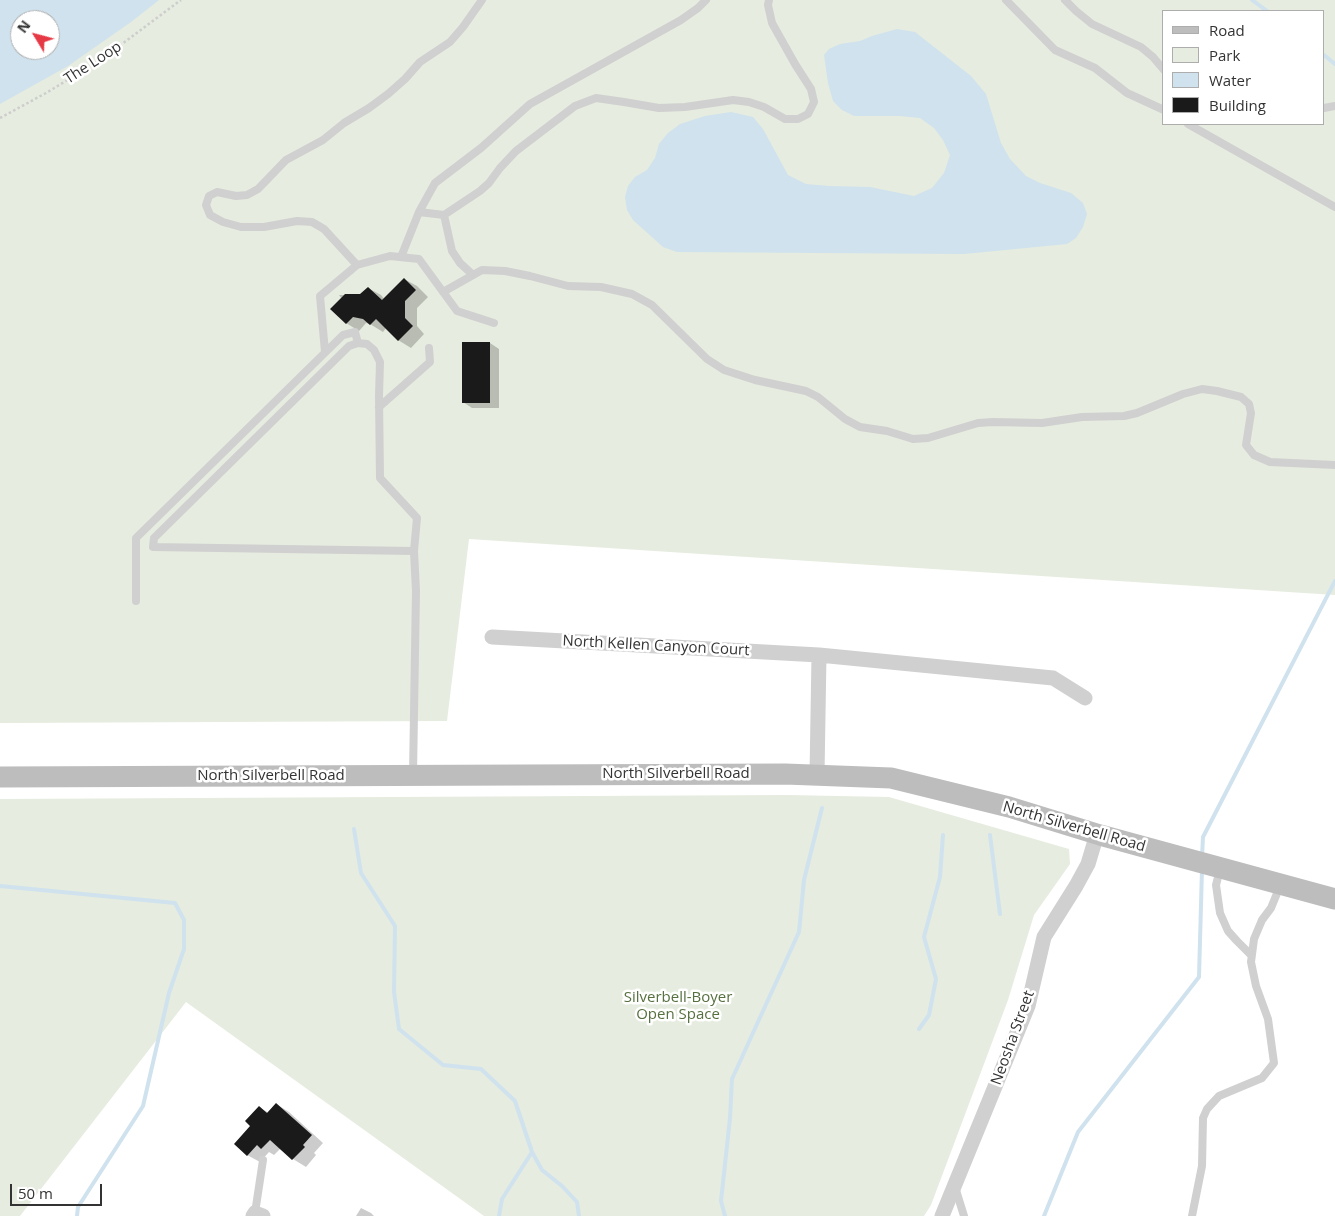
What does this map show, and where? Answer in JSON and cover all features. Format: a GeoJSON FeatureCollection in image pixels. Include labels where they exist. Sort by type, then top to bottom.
{"type":"FeatureCollection","features":[{"type":"Feature","properties":{"kind":"main road","name":"North Silverbell Road"},"geometry":{"type":"LineString","coordinates":[[0,777],[784,774],[891,778],[1009,808],[1335,899]]}},
{"type":"Feature","properties":{"kind":"street","name":"North Kellen Canyon Court"},"geometry":{"type":"LineString","coordinates":[[492,637],[819,654],[1054,678],[1085,698]]}},
{"type":"Feature","properties":{"kind":"street"},"geometry":{"type":"LineString","coordinates":[[817,775],[819,654]]}},
{"type":"Feature","properties":{"kind":"street","name":"Neosha Street"},"geometry":{"type":"LineString","coordinates":[[942,1216],[1028,1006],[1044,937],[1088,864],[1097,834]]}},
{"type":"Feature","properties":{"kind":"lane"},"geometry":{"type":"LineString","coordinates":[[357,265],[324,229],[312,222],[297,221],[264,227],[241,227],[222,222],[210,215],[206,205],[209,196],[217,192],[236,196],[247,195],[258,189],[286,160],[323,140],[344,123],[369,108],[405,79],[420,62],[450,42],[482,0]]}},
{"type":"Feature","properties":{"kind":"lane"},"geometry":{"type":"LineString","coordinates":[[401,257],[419,212],[435,183],[481,148],[530,104],[681,20],[706,0]]}},
{"type":"Feature","properties":{"kind":"lane"},"geometry":{"type":"LineString","coordinates":[[419,212],[444,215],[480,191],[516,151],[575,106],[596,98],[659,108],[685,107],[733,100],[749,102],[764,107],[785,119],[798,119],[808,114],[814,102],[811,88],[772,23],[768,6],[769,0]]}},
{"type":"Feature","properties":{"kind":"lane"},"geometry":{"type":"LineString","coordinates":[[1006,0],[1055,50],[1095,68],[1128,93],[1162,109]]}},
{"type":"Feature","properties":{"kind":"lane"},"geometry":{"type":"LineString","coordinates":[[1065,0],[1092,24],[1141,47],[1162,68]]}},
{"type":"Feature","properties":{"kind":"lane"},"geometry":{"type":"LineString","coordinates":[[1190,125],[1335,207]]}},
{"type":"Feature","properties":{"kind":"lane"},"geometry":{"type":"LineString","coordinates":[[444,215],[452,251],[460,263],[473,275]]}},
{"type":"Feature","properties":{"kind":"lane"},"geometry":{"type":"LineString","coordinates":[[325,352],[320,296],[357,265],[390,256],[419,259],[457,311],[494,323]]}},
{"type":"Feature","properties":{"kind":"lane"},"geometry":{"type":"LineString","coordinates":[[443,292],[482,270],[505,271],[568,286],[602,288],[632,294],[652,305],[707,359],[724,370],[755,380],[806,391],[818,397],[845,419],[860,426],[913,439],[928,438],[978,422],[1042,423],[1082,417],[1124,416],[1202,389],[1241,397],[1249,404],[1251,413],[1246,446],[1254,455],[1270,462],[1335,464]]}},
{"type":"Feature","properties":{"kind":"lane"},"geometry":{"type":"LineString","coordinates":[[136,601],[136,538],[343,335],[355,332],[358,343]]}},
{"type":"Feature","properties":{"kind":"lane"},"geometry":{"type":"LineString","coordinates":[[413,774],[416,591],[414,551],[417,518],[380,478],[380,362],[374,350],[366,344],[358,343],[349,346],[154,538],[153,548],[414,551]]}},
{"type":"Feature","properties":{"kind":"lane"},"geometry":{"type":"LineString","coordinates":[[379,407],[430,362],[429,348]]}},
{"type":"Feature","properties":{"kind":"lane"},"geometry":{"type":"LineString","coordinates":[[1221,868],[1216,885],[1220,913],[1228,931],[1252,956]]}},
{"type":"Feature","properties":{"kind":"lane"},"geometry":{"type":"LineString","coordinates":[[1192,1216],[1202,1166],[1203,1118],[1207,1109],[1220,1096],[1262,1078],[1274,1063],[1268,1019],[1256,986],[1251,962],[1254,939],[1281,884]]}},
{"type":"Feature","properties":{"kind":"lane"},"geometry":{"type":"LineString","coordinates":[[257,1215],[263,1160]]}},
{"type":"Feature","properties":{"kind":"lane"},"geometry":{"type":"LineString","coordinates":[[955,1186],[964,1216]]}},
{"type":"Feature","properties":{"kind":"path","name":"The Loop"},"geometry":{"type":"LineString","coordinates":[[0,118],[46,93],[99,60],[181,0]]}},
{"type":"Feature","properties":{"kind":"green space"},"geometry":{"type":"Polygon","coordinates":[[[0,0],[1335,0],[1335,595],[469,539],[447,721],[0,723],[0,0]]]}},
{"type":"Feature","properties":{"kind":"green space","name":"Silverbell-Boyer Open Space"},"geometry":{"type":"Polygon","coordinates":[[[787,795],[889,797],[1069,849],[1070,864],[1034,915],[1008,1000],[931,1205],[924,1216],[484,1216],[186,1002],[20,1216],[0,1216],[0,799],[787,795]]]}},
{"type":"Feature","properties":{"kind":"water"},"geometry":{"type":"Polygon","coordinates":[[[0,0],[159,0],[131,22],[68,66],[0,104],[0,0]]]}},
{"type":"Feature","properties":{"kind":"water"},"geometry":{"type":"Polygon","coordinates":[[[897,29],[915,32],[971,76],[986,94],[1001,143],[1010,159],[1026,176],[1040,183],[1071,193],[1083,203],[1087,214],[1083,227],[1076,238],[1067,244],[964,254],[677,252],[663,247],[633,220],[627,210],[625,197],[628,186],[635,177],[647,170],[655,158],[659,144],[668,133],[680,124],[705,116],[731,112],[753,117],[763,129],[788,175],[806,184],[870,187],[914,196],[932,188],[944,173],[950,155],[943,140],[934,128],[920,118],[854,116],[842,110],[833,101],[828,83],[824,55],[829,49],[840,44],[860,41],[897,29]]]}},
{"type":"Feature","properties":{"kind":"building"},"geometry":{"type":"Polygon","coordinates":[[[404,278],[416,290],[405,301],[405,318],[413,326],[398,341],[376,319],[370,325],[363,319],[353,317],[346,324],[330,309],[345,294],[360,294],[368,287],[382,300],[404,278]]]}},
{"type":"Feature","properties":{"kind":"building"},"geometry":{"type":"Polygon","coordinates":[[[462,342],[490,342],[490,403],[462,403],[462,342]]]}},
{"type":"Feature","properties":{"kind":"building"},"geometry":{"type":"Polygon","coordinates":[[[276,1103],[312,1135],[303,1145],[305,1147],[292,1160],[270,1140],[261,1149],[257,1145],[247,1156],[234,1144],[250,1126],[245,1121],[259,1106],[267,1113],[276,1103]]]}},
{"type":"Feature","properties":{"kind":"waterway"},"geometry":{"type":"LineString","coordinates":[[1252,0],[1266,10]]}},
{"type":"Feature","properties":{"kind":"waterway"},"geometry":{"type":"LineString","coordinates":[[1325,56],[1335,64]]}},
{"type":"Feature","properties":{"kind":"waterway"},"geometry":{"type":"LineString","coordinates":[[1202,857],[1203,837],[1335,581]]}},
{"type":"Feature","properties":{"kind":"waterway"},"geometry":{"type":"LineString","coordinates":[[725,1216],[721,1201],[730,1118],[732,1079],[799,932],[804,880],[822,808]]}},
{"type":"Feature","properties":{"kind":"waterway"},"geometry":{"type":"LineString","coordinates":[[354,829],[361,873],[395,926],[394,992],[399,1029],[443,1065],[481,1069],[515,1101],[532,1152],[542,1170],[562,1186],[577,1202],[579,1216]]}},
{"type":"Feature","properties":{"kind":"waterway"},"geometry":{"type":"LineString","coordinates":[[919,1029],[929,1015],[936,979],[924,937],[940,877],[943,835]]}},
{"type":"Feature","properties":{"kind":"waterway"},"geometry":{"type":"LineString","coordinates":[[990,835],[1000,914]]}},
{"type":"Feature","properties":{"kind":"waterway"},"geometry":{"type":"LineString","coordinates":[[1044,1216],[1078,1132],[1199,977],[1202,869]]}},
{"type":"Feature","properties":{"kind":"waterway"},"geometry":{"type":"LineString","coordinates":[[0,886],[175,903],[184,920],[184,949],[169,993],[143,1106],[78,1207],[77,1216]]}},
{"type":"Feature","properties":{"kind":"waterway"},"geometry":{"type":"LineString","coordinates":[[499,1216],[502,1199],[532,1152]]}}]}
